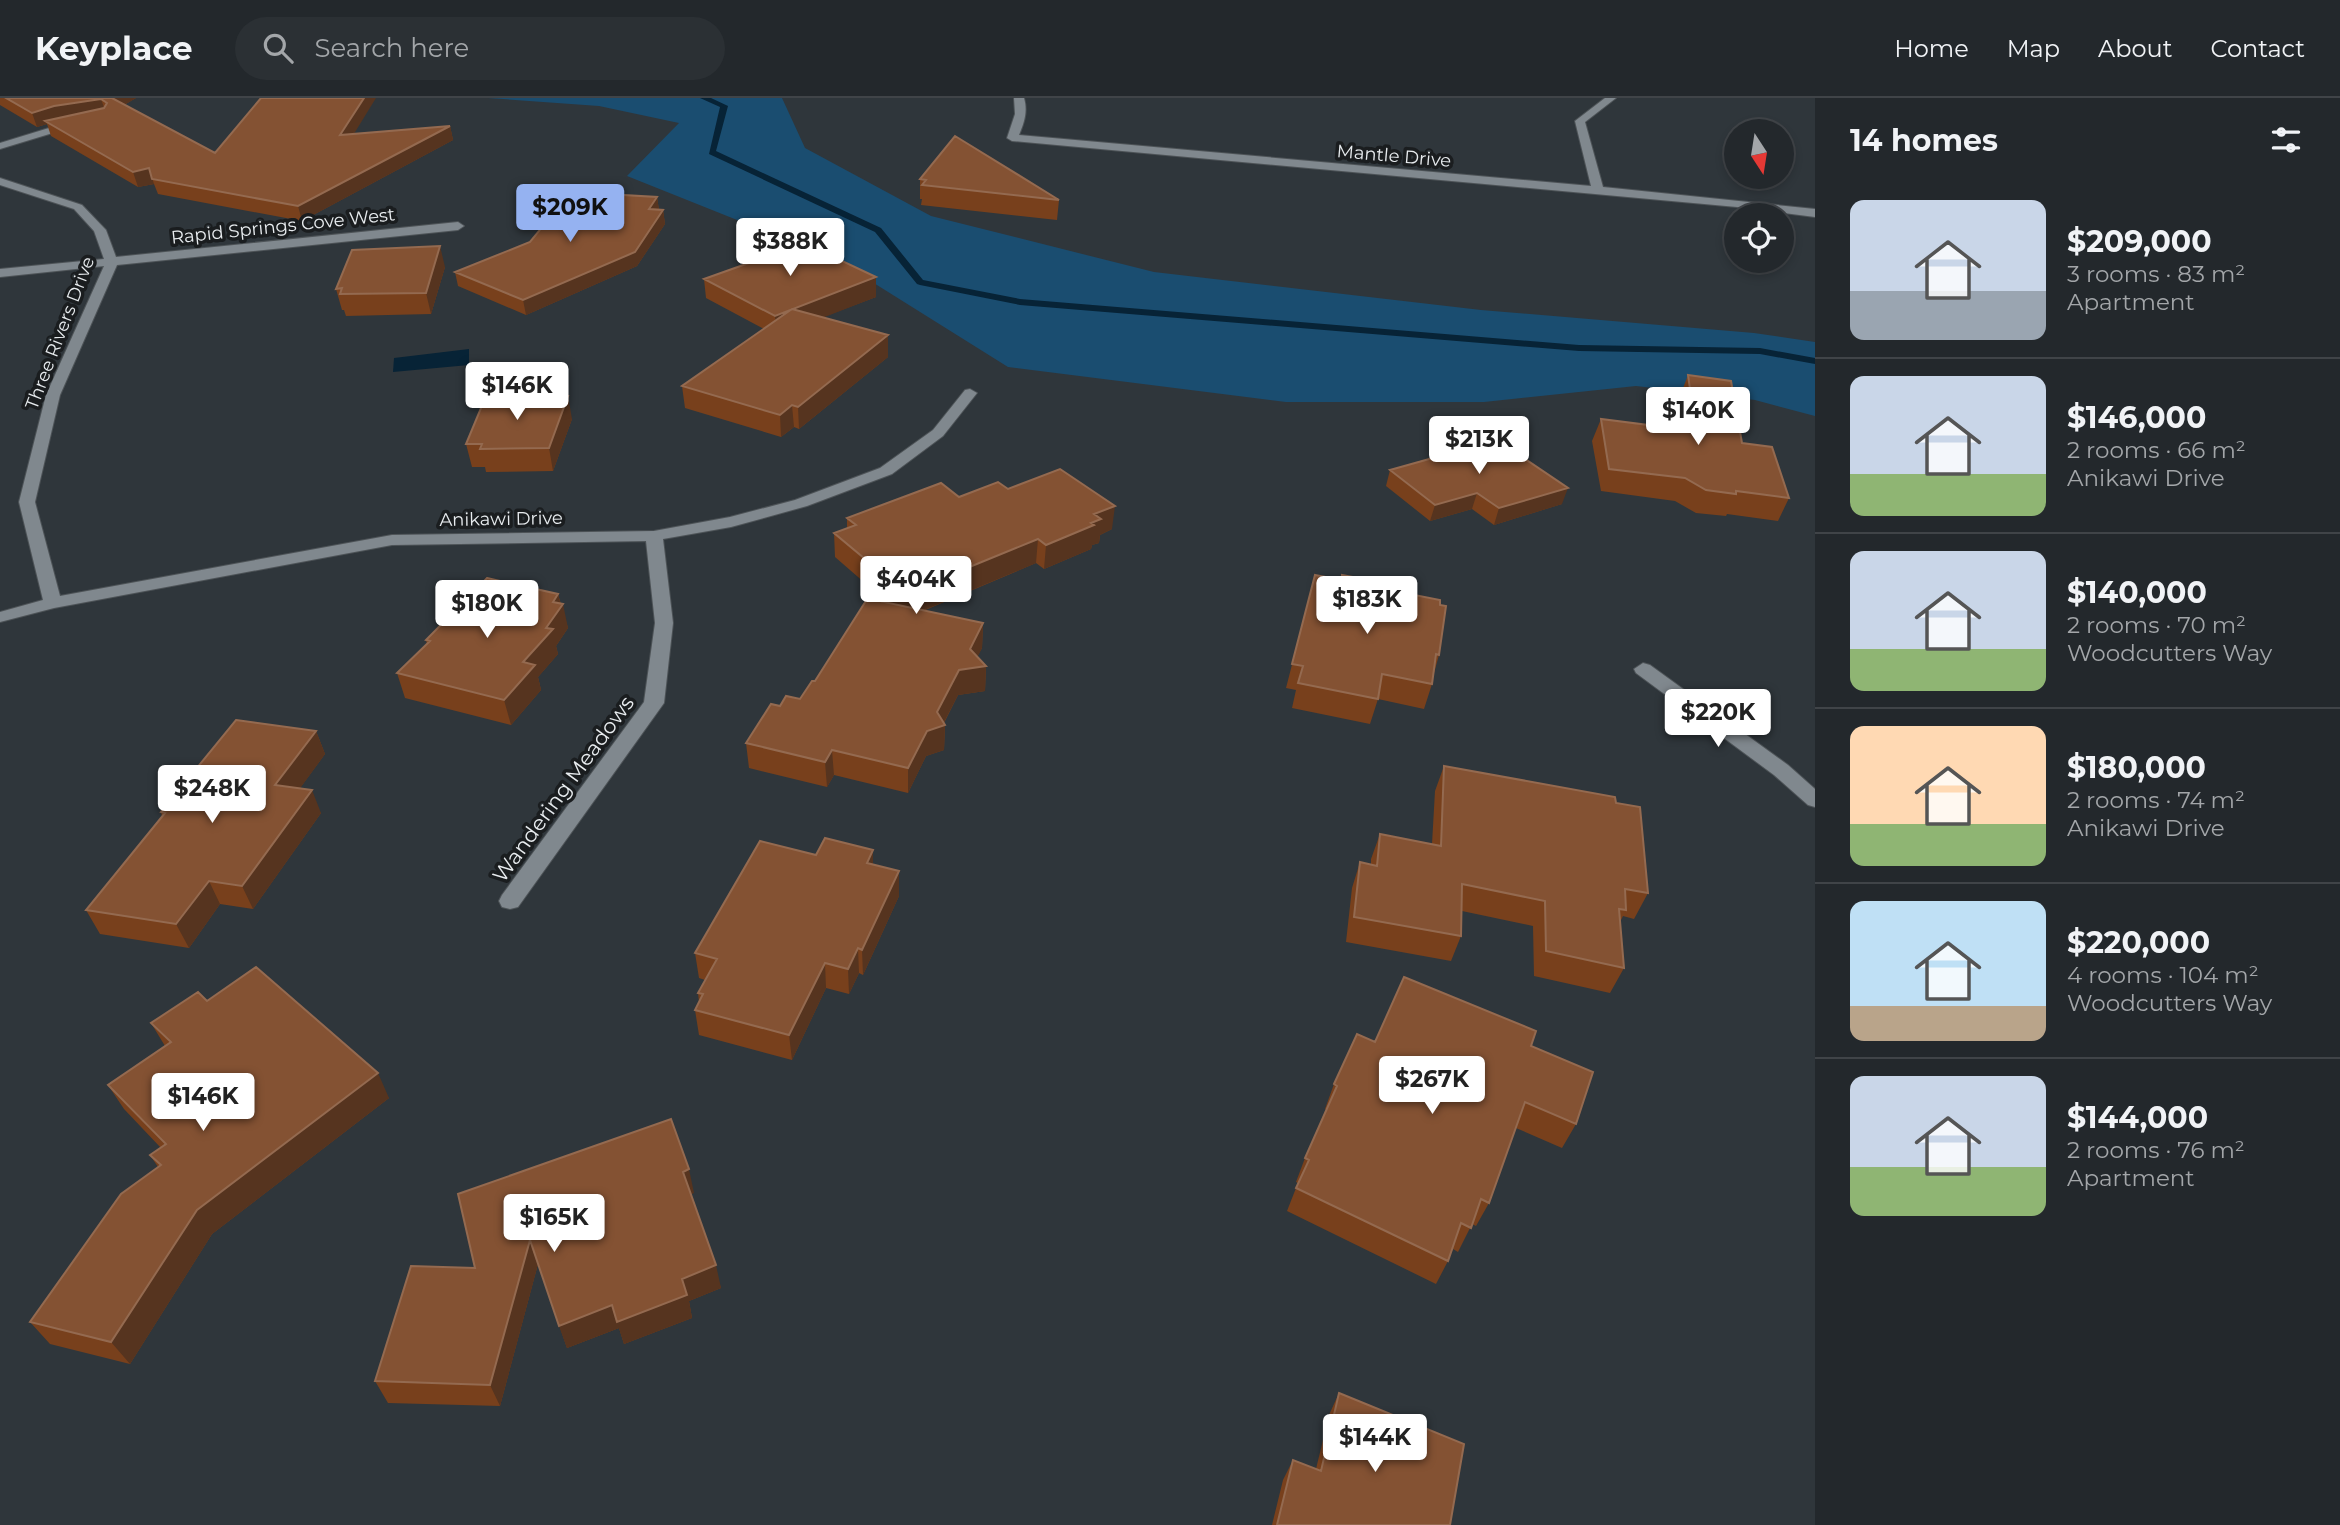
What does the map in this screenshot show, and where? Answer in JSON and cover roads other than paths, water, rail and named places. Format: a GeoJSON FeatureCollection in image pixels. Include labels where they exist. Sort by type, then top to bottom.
{"type":"FeatureCollection","features":[{"type":"Feature","properties":{"kind":"street","name":"Mantle Drive"},"geometry":{"type":"LineString","coordinates":[[1019,98],[1020,121],[1012,138],[1737,203],[1815,213]]}},
{"type":"Feature","properties":{"kind":"street"},"geometry":{"type":"LineString","coordinates":[[1598,192],[1580,121],[1611,98]]}},
{"type":"Feature","properties":{"kind":"street"},"geometry":{"type":"LineString","coordinates":[[0,146],[64,125],[92,120]]}},
{"type":"Feature","properties":{"kind":"street","name":"Three Rivers Drive"},"geometry":{"type":"LineString","coordinates":[[0,181],[78,207],[100,230],[112,262],[53,395],[27,502],[53,603]]}},
{"type":"Feature","properties":{"kind":"street","name":"Rapid Springs Cove West"},"geometry":{"type":"LineString","coordinates":[[0,273],[458,226]]}},
{"type":"Feature","properties":{"kind":"street","name":"Anikawi Drive"},"geometry":{"type":"LineString","coordinates":[[0,617],[53,603],[391,540],[654,536],[730,522],[801,503],[886,471],[938,433],[970,393]]}},
{"type":"Feature","properties":{"kind":"street","name":"Wandering Meadows"},"geometry":{"type":"LineString","coordinates":[[510,901],[654,703],[664,623],[654,536]]}},
{"type":"Feature","properties":{"kind":"street"},"geometry":{"type":"LineString","coordinates":[[1643,669],[1782,770],[1815,800]]}},
{"type":"Feature","properties":{"kind":"waterway"},"geometry":{"type":"LineString","coordinates":[[704,98],[724,106],[712,152],[878,230],[920,282],[1020,302],[1579,348],[1760,351],[1815,361]]}}]}
